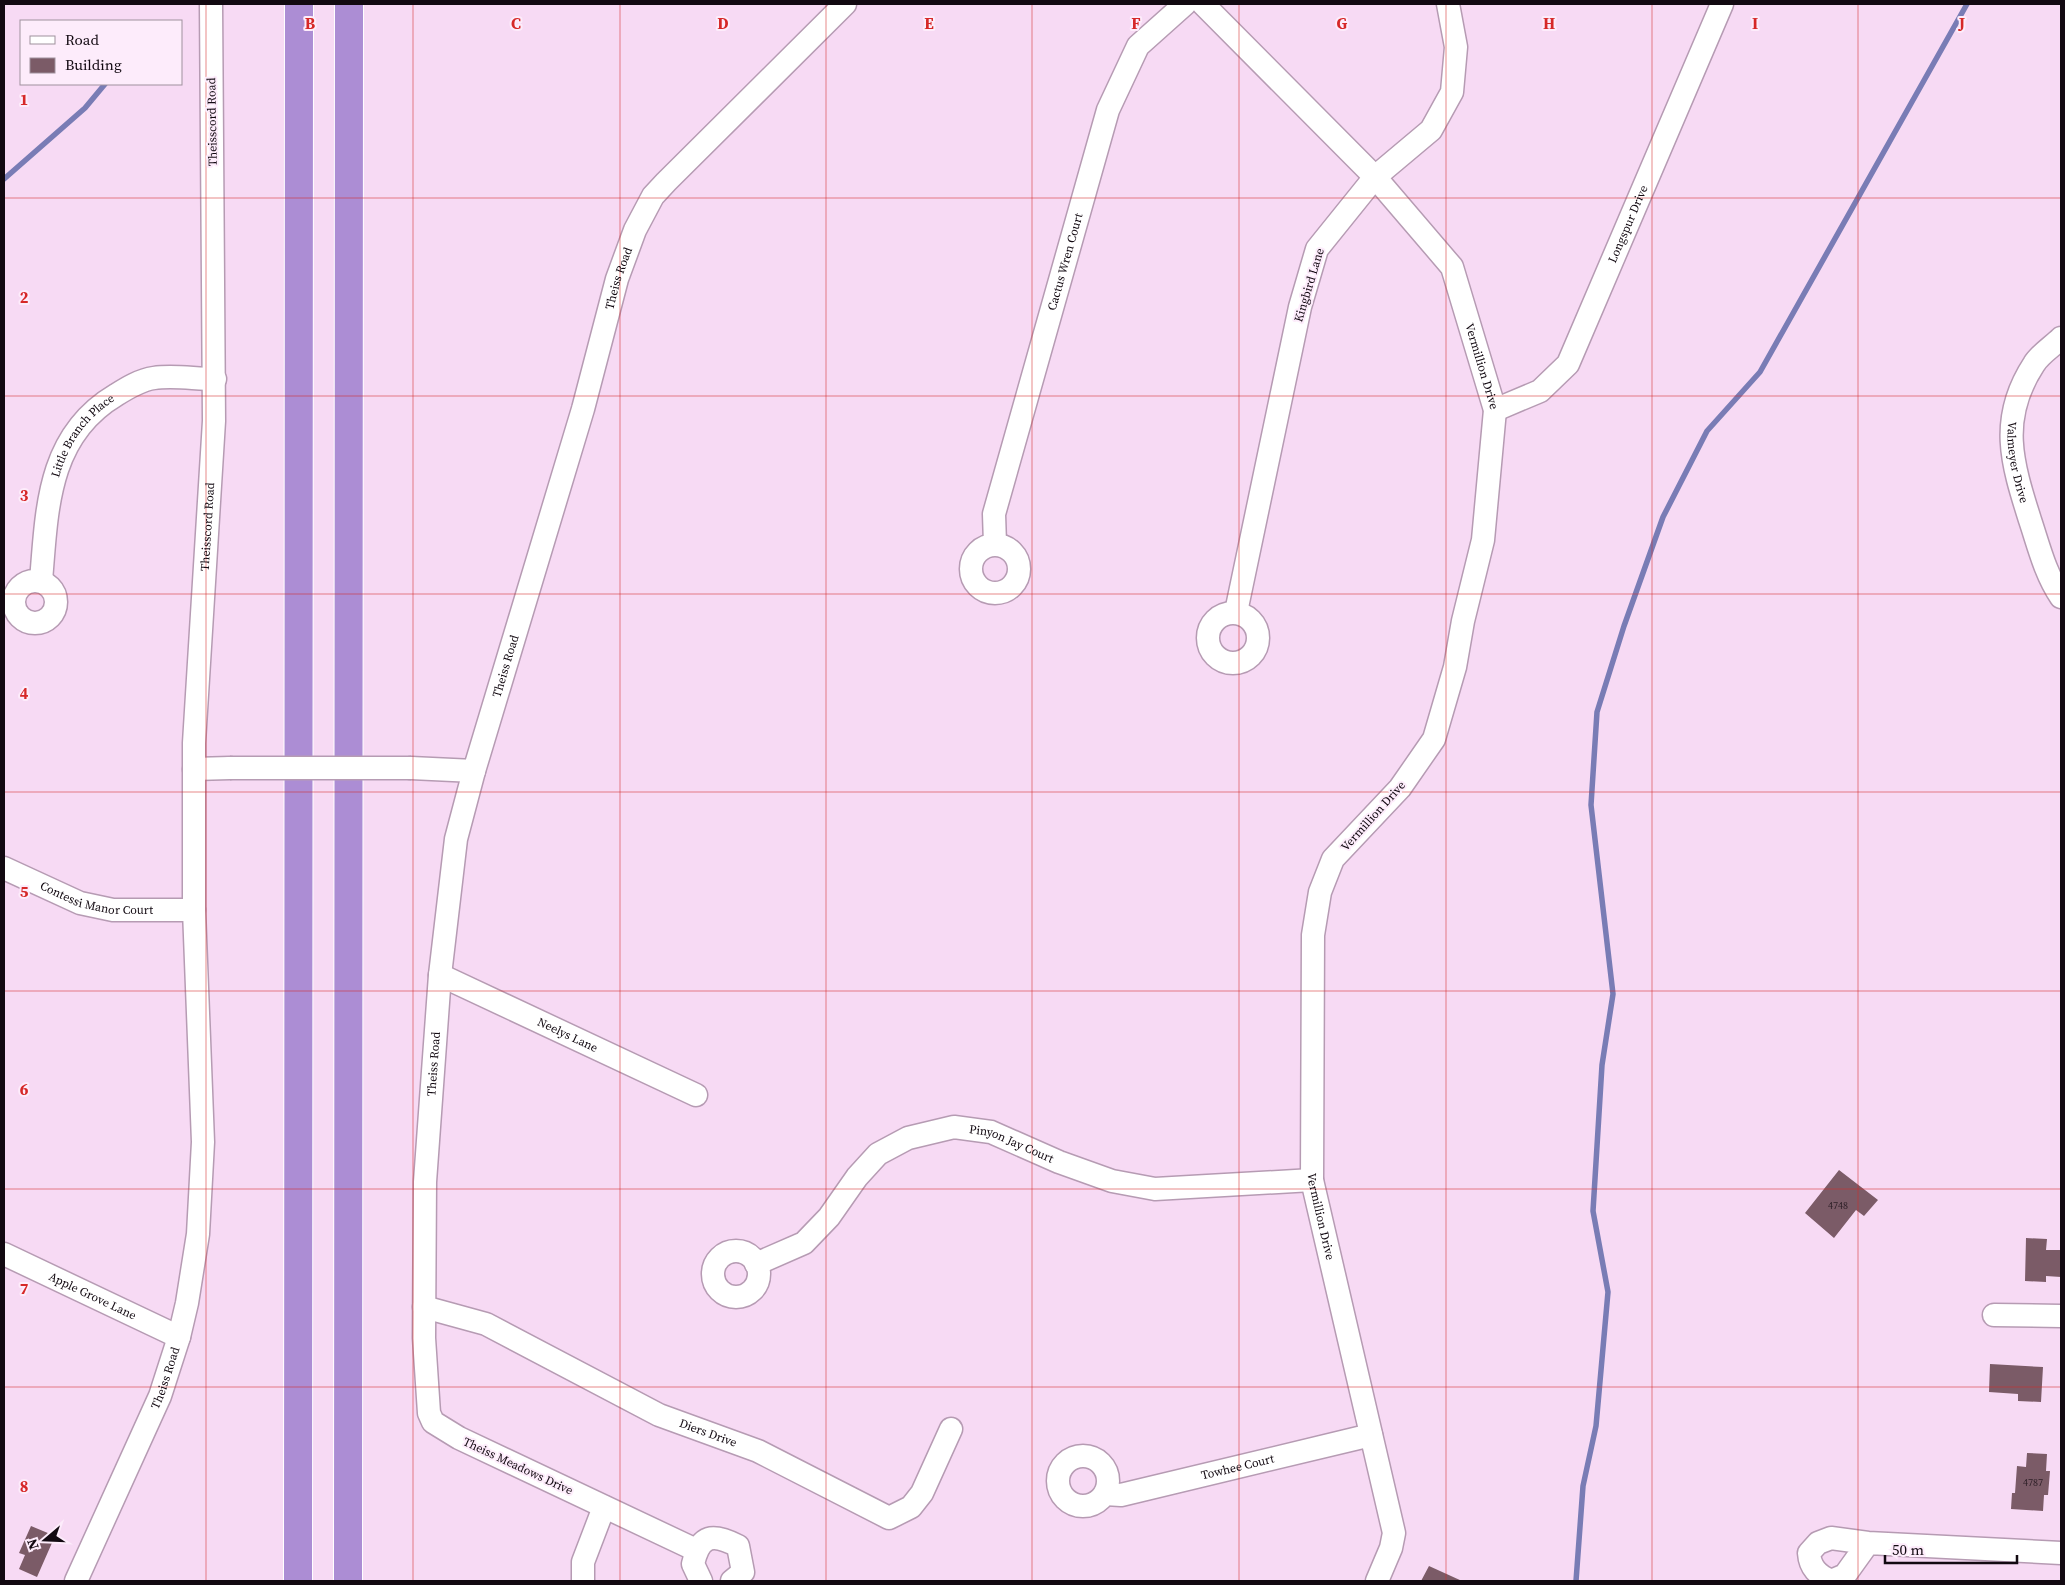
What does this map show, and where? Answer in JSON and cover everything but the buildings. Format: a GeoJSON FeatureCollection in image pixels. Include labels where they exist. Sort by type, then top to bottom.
{"type":"FeatureCollection","features":[{"type":"Feature","properties":{"kind":"highway"},"geometry":{"type":"LineString","coordinates":[[298,1581],[299,4]]}},
{"type":"Feature","properties":{"kind":"highway"},"geometry":{"type":"LineString","coordinates":[[348,4],[348,1581]]}},
{"type":"Feature","properties":{"kind":"street","name":"Theisscord Road"},"geometry":{"type":"LineString","coordinates":[[194,769],[215,379],[211,4]]}},
{"type":"Feature","properties":{"kind":"street","name":"Theiss Road"},"geometry":{"type":"LineString","coordinates":[[434,1422],[427,1399],[424,1307],[425,1182],[440,975],[456,839],[474,771],[583,409],[617,279],[635,230],[653,196],[844,4]]}},
{"type":"Feature","properties":{"kind":"street","name":"Cactus Wren Court"},"geometry":{"type":"LineString","coordinates":[[995,544],[994,514],[1108,110],[1138,46],[1185,4]]}},
{"type":"Feature","properties":{"kind":"street","name":"Vermillion Drive"},"geometry":{"type":"LineString","coordinates":[[1203,4],[1375,177],[1452,267],[1495,410],[1483,540],[1463,620],[1455,667],[1434,739],[1400,788],[1333,859],[1320,892],[1313,935],[1312,1180],[1394,1533],[1391,1548],[1377,1581]]}},
{"type":"Feature","properties":{"kind":"street","name":"Kingbird Lane"},"geometry":{"type":"LineString","coordinates":[[1236,612],[1300,308],[1317,249],[1375,177],[1431,130],[1452,92],[1456,47],[1448,4]]}},
{"type":"Feature","properties":{"kind":"street","name":"Longspur Drive"},"geometry":{"type":"LineString","coordinates":[[1495,410],[1540,391],[1568,364],[1722,4]]}},
{"type":"Feature","properties":{"kind":"street","name":"Valmeyer Drive"},"geometry":{"type":"LineString","coordinates":[[2061,338],[2035,362],[2020,391],[2010,434],[2015,472],[2049,579],[2061,597]]}},
{"type":"Feature","properties":{"kind":"street","name":"Little Branch Place"},"geometry":{"type":"LineString","coordinates":[[41,581],[47,514],[56,469],[66,445],[84,421],[100,405],[132,386],[153,378],[215,379]]}},
{"type":"Feature","properties":{"kind":"street"},"geometry":{"type":"LineString","coordinates":[[194,769],[410,768],[474,771]]}},
{"type":"Feature","properties":{"kind":"street","name":"Theiss Road"},"geometry":{"type":"LineString","coordinates":[[76,1581],[146,1430],[180,1337],[194,1265],[202,1192],[202,1088],[194,910],[194,769]]}},
{"type":"Feature","properties":{"kind":"street","name":"Contessi Manor Court"},"geometry":{"type":"LineString","coordinates":[[4,868],[80,903],[114,910],[194,910]]}},
{"type":"Feature","properties":{"kind":"street","name":"Neelys Lane"},"geometry":{"type":"LineString","coordinates":[[440,975],[696,1095]]}},
{"type":"Feature","properties":{"kind":"street","name":"Pinyon Jay Court"},"geometry":{"type":"LineString","coordinates":[[756,1264],[804,1243],[829,1217],[857,1177],[878,1154],[908,1138],[954,1127],[991,1132],[1059,1162],[1112,1181],[1155,1189],[1312,1180]]}},
{"type":"Feature","properties":{"kind":"street","name":"Apple Grove Lane"},"geometry":{"type":"LineString","coordinates":[[4,1254],[180,1337]]}},
{"type":"Feature","properties":{"kind":"street","name":"Diers Drive"},"geometry":{"type":"LineString","coordinates":[[424,1307],[486,1324],[659,1415],[758,1451],[889,1518],[911,1507],[922,1493],[951,1429]]}},
{"type":"Feature","properties":{"kind":"street"},"geometry":{"type":"LineString","coordinates":[[1994,1316],[2061,1316]]}},
{"type":"Feature","properties":{"kind":"street","name":"Theiss Meadows Drive"},"geometry":{"type":"LineString","coordinates":[[434,1422],[459,1438],[696,1550]]}},
{"type":"Feature","properties":{"kind":"street","name":"Towhee Court"},"geometry":{"type":"LineString","coordinates":[[1105,1494],[1120,1495],[1371,1435]]}},
{"type":"Feature","properties":{"kind":"street"},"geometry":{"type":"LineString","coordinates":[[583,1581],[583,1562],[604,1507]]}},
{"type":"Feature","properties":{"kind":"street"},"geometry":{"type":"LineString","coordinates":[[701,1581],[693,1564],[696,1550],[708,1539],[720,1537],[738,1546],[742,1572],[732,1581]]}},
{"type":"Feature","properties":{"kind":"street"},"geometry":{"type":"LineString","coordinates":[[1868,1543],[2061,1553]]}},
{"type":"Feature","properties":{"kind":"waterway"},"geometry":{"type":"LineString","coordinates":[[1576,1581],[1583,1486],[1596,1426],[1608,1292],[1593,1211],[1602,1065],[1613,994],[1591,805],[1597,712],[1624,626],[1663,517],[1707,431],[1760,372],[1967,4]]}},
{"type":"Feature","properties":{"kind":"waterway"},"geometry":{"type":"LineString","coordinates":[[4,179],[85,108],[104,85]]}}]}
